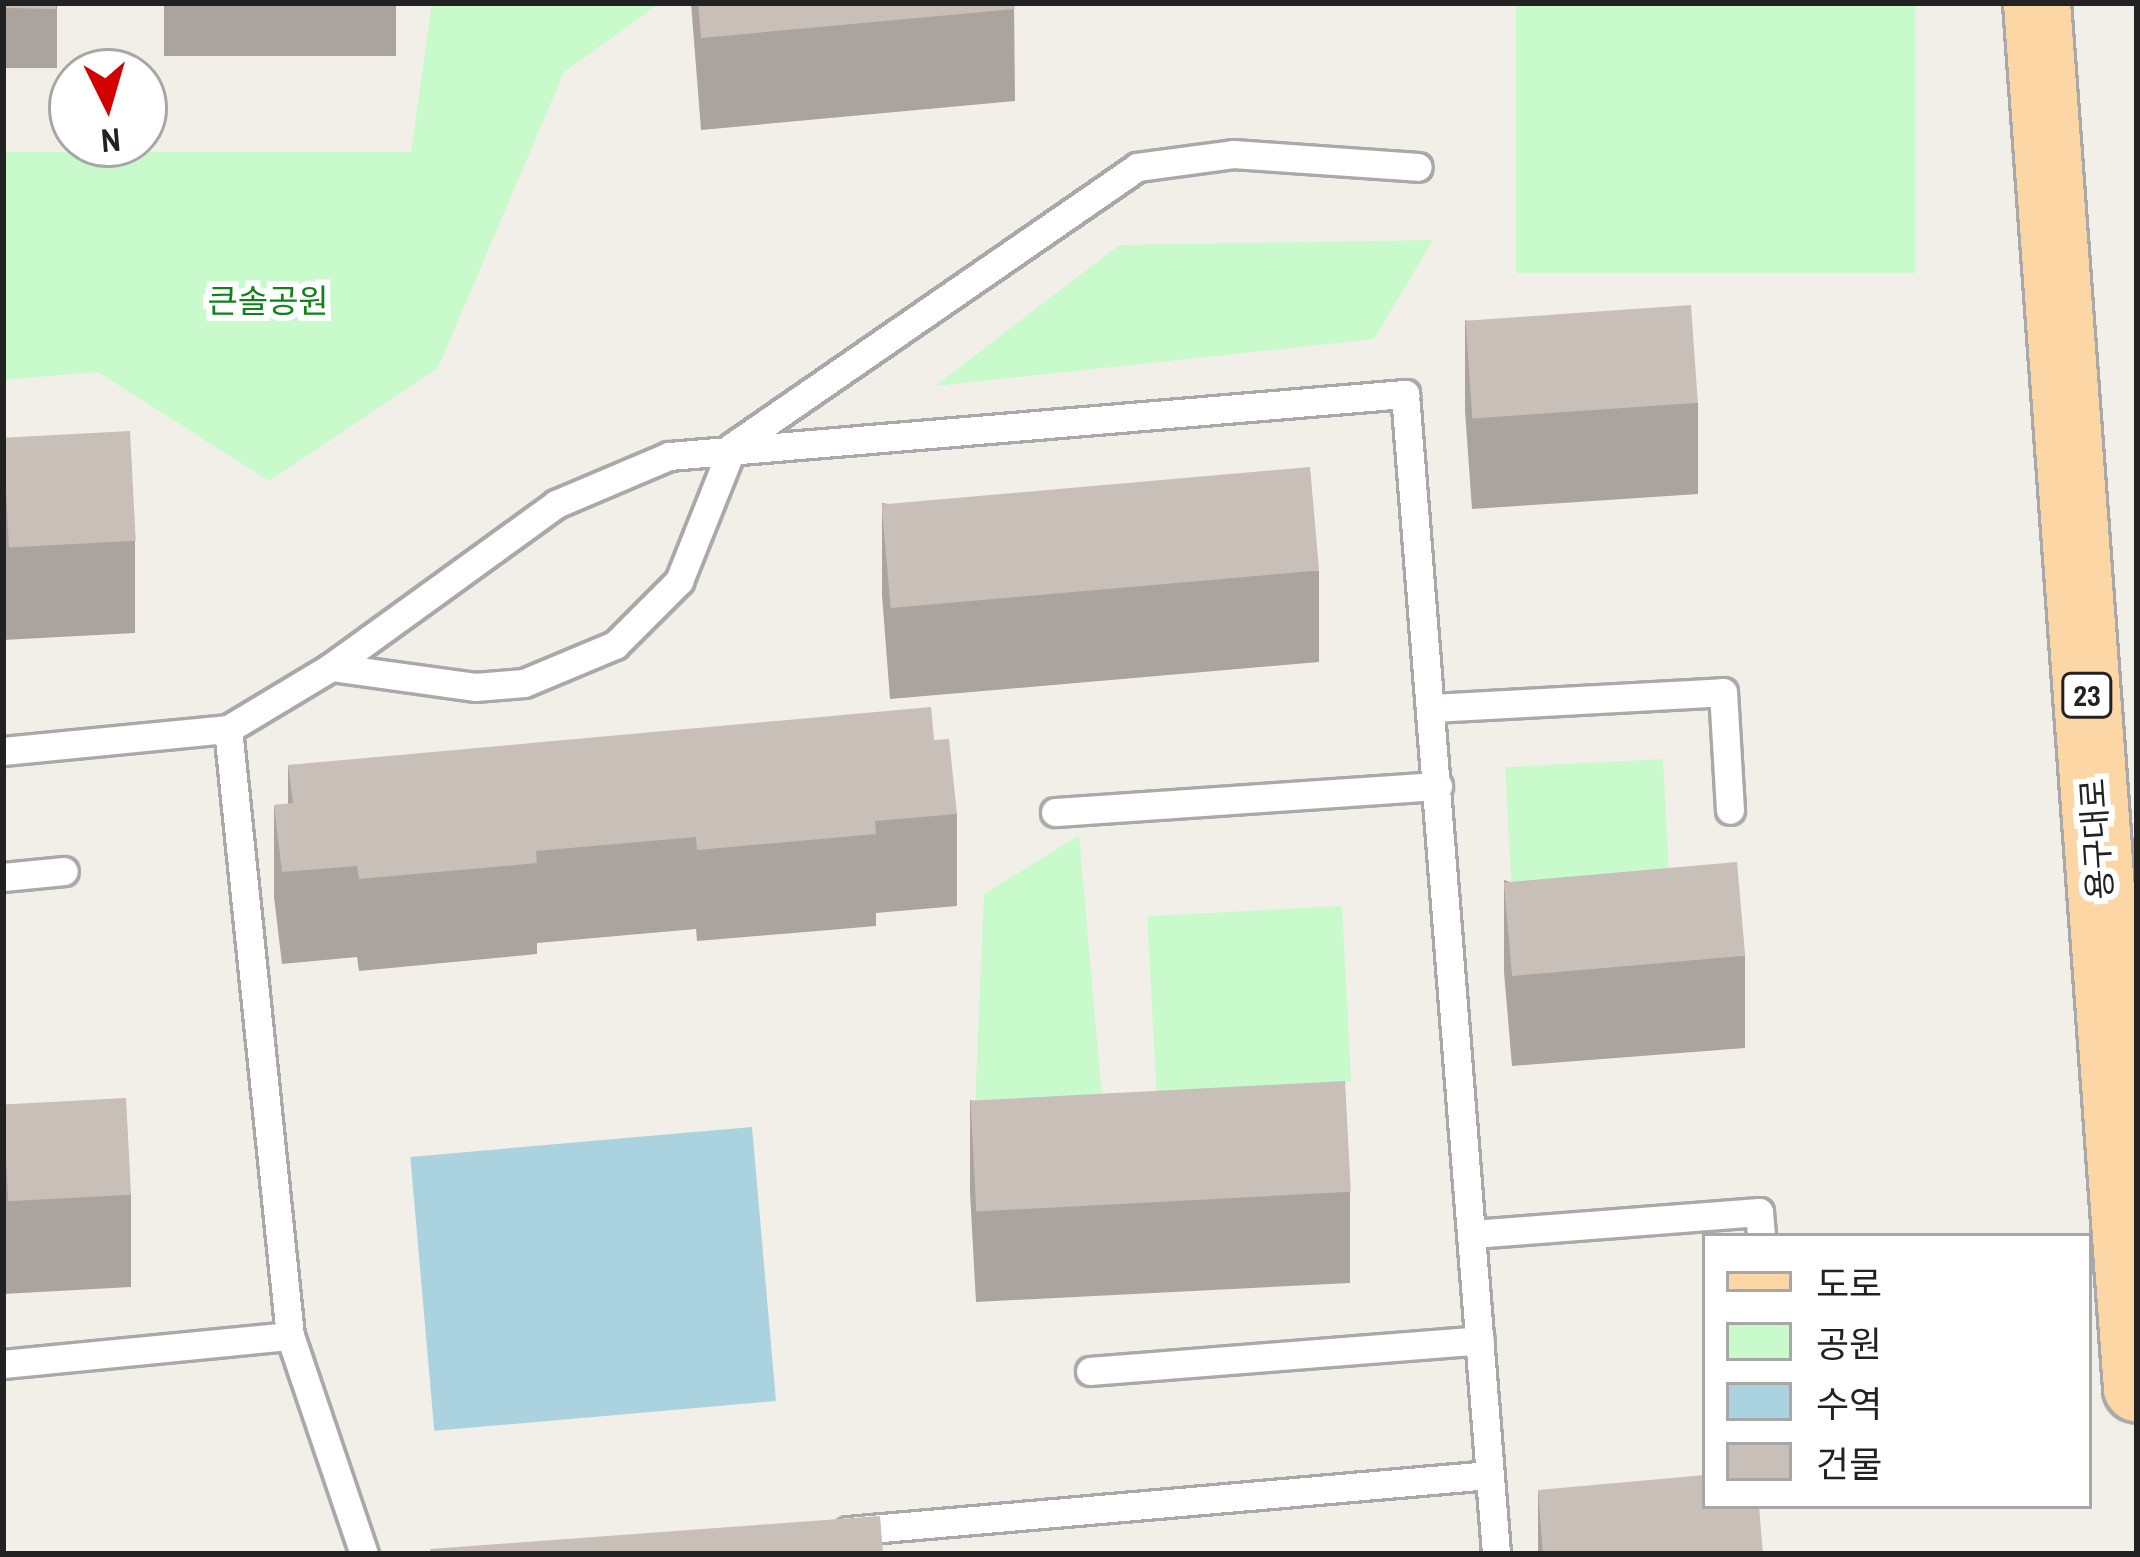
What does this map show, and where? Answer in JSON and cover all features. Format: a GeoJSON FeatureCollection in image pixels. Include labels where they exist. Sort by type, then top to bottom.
{"type":"FeatureCollection","features":[{"type":"Feature","properties":{"kind":"main road","name":"용구대로"},"geometry":{"type":"LineString","coordinates":[[2037,3],[2137,1388]]}},
{"type":"Feature","properties":{"kind":"lane"},"geometry":{"type":"LineString","coordinates":[[331,667],[475,687],[524,683],[615,646],[679,581],[733,446],[1137,167],[1233,154],[1418,167]]}},
{"type":"Feature","properties":{"kind":"lane"},"geometry":{"type":"LineString","coordinates":[[3,751],[228,730],[331,667],[556,504],[669,456],[733,446],[1405,394],[1496,1554]]}},
{"type":"Feature","properties":{"kind":"lane"},"geometry":{"type":"LineString","coordinates":[[1432,708],[1724,692],[1730,810]]}},
{"type":"Feature","properties":{"kind":"lane"},"geometry":{"type":"LineString","coordinates":[[228,730],[290,1336],[364,1554]]}},
{"type":"Feature","properties":{"kind":"lane"},"geometry":{"type":"LineString","coordinates":[[1055,812],[1438,786]]}},
{"type":"Feature","properties":{"kind":"lane"},"geometry":{"type":"LineString","coordinates":[[3,878],[64,871]]}},
{"type":"Feature","properties":{"kind":"lane"},"geometry":{"type":"LineString","coordinates":[[1473,1234],[1759,1212],[1761,1233]]}},
{"type":"Feature","properties":{"kind":"lane"},"geometry":{"type":"LineString","coordinates":[[3,1364],[290,1336]]}},
{"type":"Feature","properties":{"kind":"lane"},"geometry":{"type":"LineString","coordinates":[[1090,1371],[1480,1340]]}},
{"type":"Feature","properties":{"kind":"lane"},"geometry":{"type":"LineString","coordinates":[[823,1533],[1489,1475]]}},
{"type":"Feature","properties":{"kind":"green space","name":"큰솔공원"},"geometry":{"type":"Polygon","coordinates":[[[432,3],[660,3],[564,72],[438,368],[269,481],[98,372],[3,380],[3,152],[48,152],[48,168],[168,168],[168,152],[411,152],[432,3]]]}},
{"type":"Feature","properties":{"kind":"green space"},"geometry":{"type":"Polygon","coordinates":[[[1516,3],[1915,3],[1915,273],[1516,273],[1516,3]]]}},
{"type":"Feature","properties":{"kind":"green space"},"geometry":{"type":"Polygon","coordinates":[[[1433,240],[1374,339],[935,386],[1119,245],[1433,240]]]}},
{"type":"Feature","properties":{"kind":"green space"},"geometry":{"type":"Polygon","coordinates":[[[1663,759],[1671,907],[1513,915],[1505,767],[1663,759]]]}},
{"type":"Feature","properties":{"kind":"green space"},"geometry":{"type":"Polygon","coordinates":[[[1079,835],[1103,1108],[973,1155],[984,894],[1079,835]]]}},
{"type":"Feature","properties":{"kind":"green space"},"geometry":{"type":"Polygon","coordinates":[[[1342,906],[1351,1082],[1156,1092],[1147,916],[1342,906]]]}},
{"type":"Feature","properties":{"kind":"water"},"geometry":{"type":"Polygon","coordinates":[[[752,1127],[776,1401],[434,1431],[410,1157],[752,1127]]]}},
{"type":"Feature","properties":{"kind":"building"},"geometry":{"type":"Polygon","coordinates":[[[3,3],[56,3],[56,9],[3,8],[3,3]]]}},
{"type":"Feature","properties":{"kind":"building"},"geometry":{"type":"Polygon","coordinates":[[[698,3],[1014,3],[1015,9],[701,38],[698,3]]]}},
{"type":"Feature","properties":{"kind":"building"},"geometry":{"type":"Polygon","coordinates":[[[1691,305],[1698,403],[1472,419],[1466,321],[1691,305]]]}},
{"type":"Feature","properties":{"kind":"building"},"geometry":{"type":"Polygon","coordinates":[[[130,431],[136,541],[9,547],[3,438],[130,431]]]}},
{"type":"Feature","properties":{"kind":"building"},"geometry":{"type":"Polygon","coordinates":[[[1310,467],[1319,571],[891,608],[882,504],[1310,467]]]}},
{"type":"Feature","properties":{"kind":"building"},"geometry":{"type":"Polygon","coordinates":[[[931,707],[934,740],[949,739],[957,814],[875,821],[876,834],[697,850],[696,837],[536,851],[537,863],[359,879],[357,866],[282,872],[274,805],[293,803],[288,765],[931,707]]]}},
{"type":"Feature","properties":{"kind":"building"},"geometry":{"type":"Polygon","coordinates":[[[1737,862],[1745,956],[1512,976],[1504,882],[1737,862]]]}},
{"type":"Feature","properties":{"kind":"building"},"geometry":{"type":"Polygon","coordinates":[[[1345,1081],[1351,1192],[976,1211],[971,1101],[1345,1081]]]}},
{"type":"Feature","properties":{"kind":"building"},"geometry":{"type":"Polygon","coordinates":[[[126,1098],[131,1195],[8,1201],[3,1104],[126,1098]]]}},
{"type":"Feature","properties":{"kind":"building"},"geometry":{"type":"Polygon","coordinates":[[[1702,1475],[1702,1509],[1759,1509],[1763,1554],[1543,1554],[1538,1490],[1702,1475]]]}},
{"type":"Feature","properties":{"kind":"building"},"geometry":{"type":"Polygon","coordinates":[[[880,1516],[883,1554],[431,1554],[430,1549],[880,1516]]]}}]}
